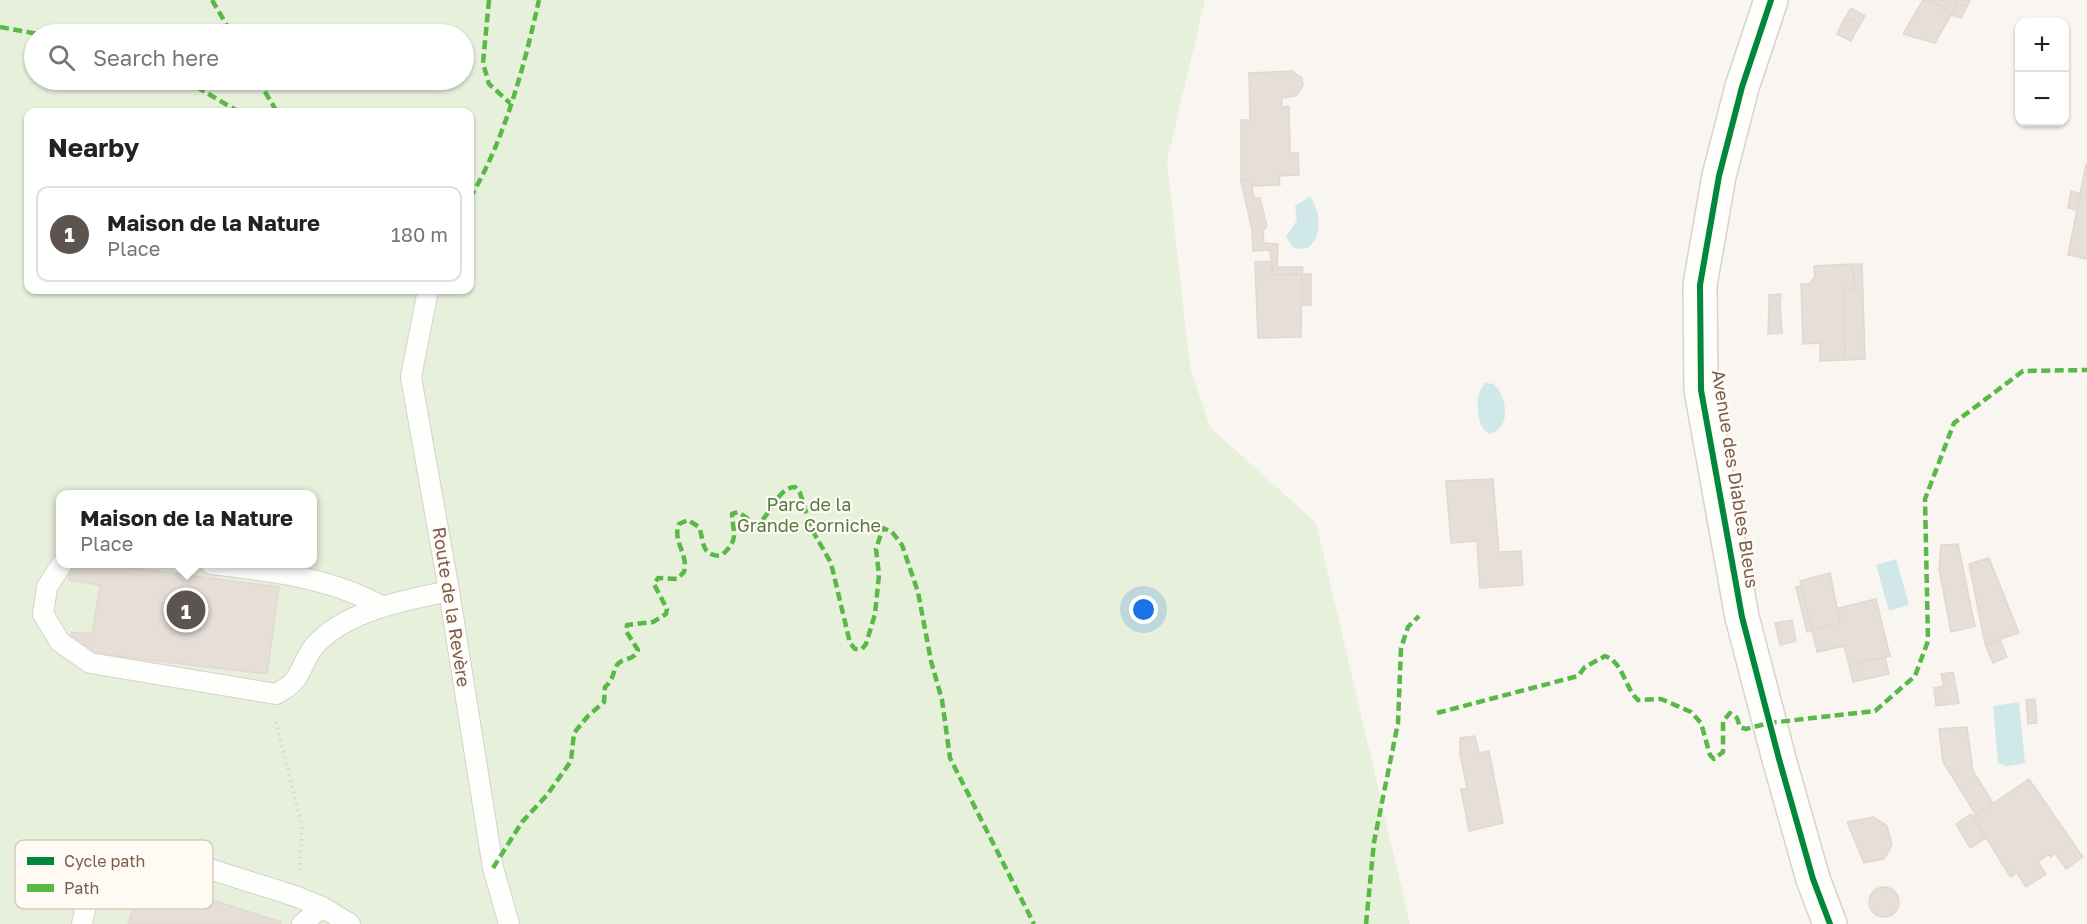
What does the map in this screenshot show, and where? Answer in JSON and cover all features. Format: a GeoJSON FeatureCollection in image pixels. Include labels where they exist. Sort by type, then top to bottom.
{"type":"FeatureCollection","features":[{"type":"Feature","properties":{"kind":"main road","name":"Avenue des Diables Bleus"},"geometry":{"type":"LineString","coordinates":[[1771,0],[1742,87],[1719,176],[1700,285],[1701,390],[1742,618],[1813,879],[1830,924]]}},
{"type":"Feature","properties":{"kind":"lane","name":"Route de la Revère"},"geometry":{"type":"LineString","coordinates":[[427,294],[411,377],[449,591],[493,868],[509,924]]}},
{"type":"Feature","properties":{"kind":"lane"},"geometry":{"type":"LineString","coordinates":[[59,568],[47,587],[43,614],[60,642],[90,663],[276,694],[294,681],[303,661],[317,643],[338,627],[381,606],[449,591]]}},
{"type":"Feature","properties":{"kind":"lane"},"geometry":{"type":"LineString","coordinates":[[243,568],[283,573],[356,592],[381,606]]}},
{"type":"Feature","properties":{"kind":"lane"},"geometry":{"type":"LineString","coordinates":[[213,870],[295,896],[322,907],[350,924]]}},
{"type":"Feature","properties":{"kind":"lane"},"geometry":{"type":"LineString","coordinates":[[302,924],[322,907]]}},
{"type":"Feature","properties":{"kind":"lane"},"geometry":{"type":"LineString","coordinates":[[82,924],[85,909]]}},
{"type":"Feature","properties":{"kind":"path"},"geometry":{"type":"LineString","coordinates":[[276,694],[276,730],[302,826],[302,863],[295,896]]}},
{"type":"Feature","properties":{"kind":"green space","name":"Parc de la Grande Corniche"},"geometry":{"type":"Polygon","coordinates":[[[0,0],[1205,0],[1167,161],[1190,367],[1210,427],[1316,523],[1410,924],[0,924],[0,0]]]}},
{"type":"Feature","properties":{"kind":"water"},"geometry":{"type":"Polygon","coordinates":[[[1310,196],[1318,216],[1318,230],[1308,248],[1295,249],[1286,237],[1297,220],[1295,206],[1310,196]]]}},
{"type":"Feature","properties":{"kind":"water"},"geometry":{"type":"Polygon","coordinates":[[[1485,383],[1494,384],[1502,396],[1505,412],[1502,425],[1490,434],[1481,425],[1478,410],[1479,394],[1485,383]]]}},
{"type":"Feature","properties":{"kind":"water"},"geometry":{"type":"Polygon","coordinates":[[[1896,559],[1909,605],[1889,611],[1876,565],[1896,559]]]}},
{"type":"Feature","properties":{"kind":"water"},"geometry":{"type":"Polygon","coordinates":[[[2019,702],[2025,763],[2007,766],[1998,763],[1993,706],[2019,702]]]}},
{"type":"Feature","properties":{"kind":"building"},"geometry":{"type":"Polygon","coordinates":[[[1923,0],[1929,0],[1952,13],[1959,0],[1970,0],[1961,18],[1951,15],[1935,43],[1903,34],[1923,0]]]}},
{"type":"Feature","properties":{"kind":"building"},"geometry":{"type":"Polygon","coordinates":[[[1929,0],[1959,0],[1952,13],[1929,0]]]}},
{"type":"Feature","properties":{"kind":"building"},"geometry":{"type":"Polygon","coordinates":[[[1851,8],[1865,16],[1861,23],[1845,18],[1851,8]]]}},
{"type":"Feature","properties":{"kind":"building"},"geometry":{"type":"Polygon","coordinates":[[[1845,18],[1861,23],[1851,41],[1837,34],[1845,18]]]}},
{"type":"Feature","properties":{"kind":"building"},"geometry":{"type":"Polygon","coordinates":[[[1292,71],[1302,78],[1303,85],[1296,96],[1282,98],[1282,107],[1289,106],[1290,153],[1298,153],[1299,175],[1279,176],[1280,185],[1252,186],[1251,180],[1241,181],[1241,120],[1250,120],[1249,73],[1292,71]]]}},
{"type":"Feature","properties":{"kind":"building"},"geometry":{"type":"Polygon","coordinates":[[[2087,164],[2087,259],[2068,255],[2087,164]]]}},
{"type":"Feature","properties":{"kind":"building"},"geometry":{"type":"Polygon","coordinates":[[[1251,180],[1254,198],[1260,198],[1267,226],[1263,231],[1264,243],[1278,244],[1277,267],[1303,267],[1302,274],[1272,275],[1273,265],[1269,250],[1253,251],[1252,230],[1241,181],[1251,180]]]}},
{"type":"Feature","properties":{"kind":"building"},"geometry":{"type":"Polygon","coordinates":[[[2071,191],[2081,194],[2077,210],[2068,208],[2071,191]]]}},
{"type":"Feature","properties":{"kind":"building"},"geometry":{"type":"Polygon","coordinates":[[[1271,261],[1272,275],[1302,274],[1301,337],[1258,338],[1255,262],[1271,261]]]}},
{"type":"Feature","properties":{"kind":"building"},"geometry":{"type":"Polygon","coordinates":[[[1853,264],[1854,288],[1844,289],[1845,360],[1820,361],[1820,343],[1803,344],[1801,284],[1809,284],[1815,277],[1814,266],[1853,264]]]}},
{"type":"Feature","properties":{"kind":"building"},"geometry":{"type":"Polygon","coordinates":[[[1853,264],[1862,264],[1865,359],[1845,360],[1844,289],[1854,288],[1853,264]]]}},
{"type":"Feature","properties":{"kind":"building"},"geometry":{"type":"Polygon","coordinates":[[[1302,274],[1311,274],[1311,305],[1303,305],[1302,274]]]}},
{"type":"Feature","properties":{"kind":"building"},"geometry":{"type":"Polygon","coordinates":[[[1781,294],[1780,304],[1769,304],[1769,295],[1781,294]]]}},
{"type":"Feature","properties":{"kind":"building"},"geometry":{"type":"Polygon","coordinates":[[[1769,304],[1780,304],[1782,333],[1768,334],[1769,304]]]}},
{"type":"Feature","properties":{"kind":"building"},"geometry":{"type":"Polygon","coordinates":[[[1493,479],[1499,552],[1521,551],[1523,585],[1480,588],[1477,541],[1451,543],[1446,481],[1493,479]]]}},
{"type":"Feature","properties":{"kind":"building"},"geometry":{"type":"Polygon","coordinates":[[[1958,544],[1975,626],[1951,632],[1939,569],[1941,545],[1958,544]]]}},
{"type":"Feature","properties":{"kind":"building"},"geometry":{"type":"Polygon","coordinates":[[[1989,558],[2019,633],[1985,644],[1969,564],[1989,558]]]}},
{"type":"Feature","properties":{"kind":"building"},"geometry":{"type":"Polygon","coordinates":[[[70,568],[132,568],[279,587],[267,674],[92,653],[90,647],[70,643],[72,632],[92,634],[100,585],[69,580],[70,568]]]}},
{"type":"Feature","properties":{"kind":"building"},"geometry":{"type":"Polygon","coordinates":[[[1830,573],[1840,623],[1812,630],[1800,581],[1830,573]]]}},
{"type":"Feature","properties":{"kind":"building"},"geometry":{"type":"Polygon","coordinates":[[[1801,586],[1812,630],[1807,632],[1796,587],[1801,586]]]}},
{"type":"Feature","properties":{"kind":"building"},"geometry":{"type":"Polygon","coordinates":[[[1876,599],[1890,656],[1849,665],[1844,646],[1817,652],[1812,630],[1840,623],[1838,608],[1876,599]]]}},
{"type":"Feature","properties":{"kind":"building"},"geometry":{"type":"Polygon","coordinates":[[[1792,620],[1796,641],[1780,645],[1775,623],[1792,620]]]}},
{"type":"Feature","properties":{"kind":"building"},"geometry":{"type":"Polygon","coordinates":[[[2000,640],[2007,657],[1993,663],[1985,644],[2000,640]]]}},
{"type":"Feature","properties":{"kind":"building"},"geometry":{"type":"Polygon","coordinates":[[[1885,657],[1889,674],[1853,682],[1849,665],[1885,657]]]}},
{"type":"Feature","properties":{"kind":"building"},"geometry":{"type":"Polygon","coordinates":[[[1953,672],[1959,703],[1936,706],[1934,688],[1944,686],[1941,674],[1953,672]]]}},
{"type":"Feature","properties":{"kind":"building"},"geometry":{"type":"Polygon","coordinates":[[[2035,699],[2037,723],[2028,724],[2026,700],[2035,699]]]}},
{"type":"Feature","properties":{"kind":"building"},"geometry":{"type":"Polygon","coordinates":[[[1967,727],[1973,771],[1993,803],[1976,815],[1943,762],[1939,729],[1967,727]]]}},
{"type":"Feature","properties":{"kind":"building"},"geometry":{"type":"Polygon","coordinates":[[[1475,736],[1479,753],[1489,751],[1503,823],[1469,831],[1461,789],[1467,789],[1460,754],[1460,738],[1475,736]]]}},
{"type":"Feature","properties":{"kind":"building"},"geometry":{"type":"Polygon","coordinates":[[[2029,779],[2083,857],[2066,869],[2055,853],[2051,857],[2049,854],[2038,862],[2046,874],[2026,887],[2017,873],[2011,877],[1973,817],[2029,779]]]}},
{"type":"Feature","properties":{"kind":"building"},"geometry":{"type":"Polygon","coordinates":[[[1971,814],[1986,838],[1970,848],[1956,824],[1971,814]]]}},
{"type":"Feature","properties":{"kind":"building"},"geometry":{"type":"Polygon","coordinates":[[[1874,817],[1887,826],[1892,845],[1884,859],[1864,863],[1847,822],[1874,817]]]}},
{"type":"Feature","properties":{"kind":"building"},"geometry":{"type":"Polygon","coordinates":[[[1884,887],[1895,891],[1899,902],[1895,913],[1884,917],[1873,913],[1869,902],[1873,891],[1884,887]]]}},
{"type":"Feature","properties":{"kind":"building"},"geometry":{"type":"Polygon","coordinates":[[[213,900],[281,922],[280,924],[128,924],[133,909],[213,909],[213,900]]]}},
{"type":"Feature","properties":{"kind":"marked path"},"geometry":{"type":"LineString","coordinates":[[212,0],[226,24]]}},
{"type":"Feature","properties":{"kind":"marked path"},"geometry":{"type":"LineString","coordinates":[[489,0],[483,63],[489,84],[510,103]]}},
{"type":"Feature","properties":{"kind":"marked path"},"geometry":{"type":"LineString","coordinates":[[474,190],[493,152],[512,102],[539,0]]}},
{"type":"Feature","properties":{"kind":"marked path"},"geometry":{"type":"LineString","coordinates":[[0,27],[24,31]]}},
{"type":"Feature","properties":{"kind":"marked path"},"geometry":{"type":"LineString","coordinates":[[202,90],[232,108]]}},
{"type":"Feature","properties":{"kind":"marked path"},"geometry":{"type":"LineString","coordinates":[[264,90],[275,108]]}},
{"type":"Feature","properties":{"kind":"marked path"},"geometry":{"type":"LineString","coordinates":[[1437,713],[1578,676],[1585,667],[1605,656],[1616,664],[1638,700],[1661,699],[1691,712],[1701,723],[1710,755],[1714,759],[1723,752],[1723,721],[1730,713],[1737,718],[1740,727],[1746,729],[1769,723],[1875,711],[1915,676],[1928,641],[1925,499],[1954,423],[2023,371],[2087,370]]}},
{"type":"Feature","properties":{"kind":"marked path"},"geometry":{"type":"LineString","coordinates":[[493,868],[522,822],[547,795],[571,761],[574,733],[604,702],[605,687],[617,665],[633,657],[638,650],[626,631],[627,625],[653,622],[666,614],[667,609],[654,584],[658,578],[677,579],[684,572],[684,559],[677,530],[679,524],[688,520],[699,527],[706,551],[721,556],[733,541],[732,514],[738,512],[757,525],[779,497],[789,488],[795,487],[800,493],[811,528],[831,563],[850,643],[855,649],[862,649],[866,644],[875,614],[879,575],[876,549],[883,528],[892,532],[902,545],[918,592],[931,661],[942,700],[950,758],[1034,924]]}},
{"type":"Feature","properties":{"kind":"marked path"},"geometry":{"type":"LineString","coordinates":[[1366,924],[1374,842],[1398,723],[1401,648],[1408,627],[1419,616]]}},
{"type":"Feature","properties":{"kind":"cycle path"},"geometry":{"type":"LineString","coordinates":[[1771,0],[1742,87],[1719,176],[1700,285],[1701,390],[1742,617],[1813,879],[1830,924]]}},
{"type":"Feature","properties":{"kind":"place","name":"Maison de la Nature"},"geometry":{"type":"Point","coordinates":[186,610]}}]}
